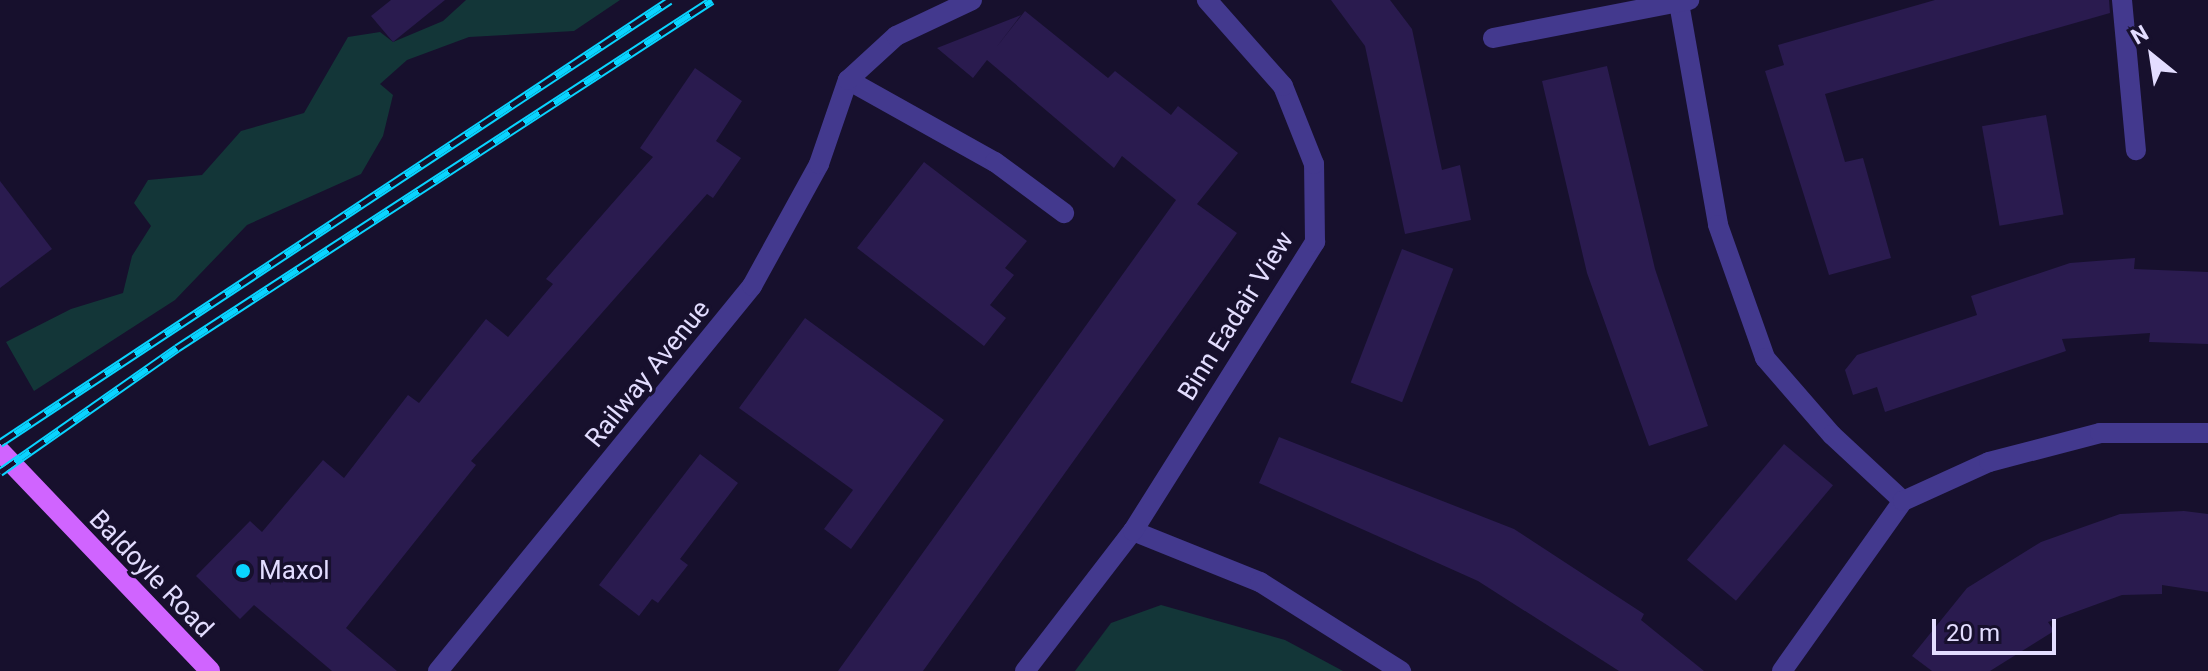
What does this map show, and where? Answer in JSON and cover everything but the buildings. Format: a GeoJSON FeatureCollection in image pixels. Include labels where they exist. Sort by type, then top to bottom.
{"type":"FeatureCollection","features":[{"type":"Feature","properties":{"kind":"main road","name":"Baldoyle Road"},"geometry":{"type":"LineString","coordinates":[[0,451],[210,671]]}},
{"type":"Feature","properties":{"kind":"street"},"geometry":{"type":"LineString","coordinates":[[972,0],[896,36],[848,80],[995,162],[1064,213]]}},
{"type":"Feature","properties":{"kind":"street","name":"Binn Eadair View"},"geometry":{"type":"LineString","coordinates":[[1025,671],[1133,531],[1315,242],[1314,164],[1283,86],[1207,0]]}},
{"type":"Feature","properties":{"kind":"street"},"geometry":{"type":"LineString","coordinates":[[2122,0],[2136,150]]}},
{"type":"Feature","properties":{"kind":"street"},"geometry":{"type":"LineString","coordinates":[[1493,38],[1684,2],[1718,225],[1765,358],[1832,435],[1903,501]]}},
{"type":"Feature","properties":{"kind":"street","name":"Railway Avenue"},"geometry":{"type":"LineString","coordinates":[[438,671],[752,286],[819,164],[848,80]]}},
{"type":"Feature","properties":{"kind":"street"},"geometry":{"type":"LineString","coordinates":[[1782,671],[1903,501],[1989,462],[2100,433],[2208,433]]}},
{"type":"Feature","properties":{"kind":"street"},"geometry":{"type":"LineString","coordinates":[[1133,531],[1260,582],[1401,671]]}},
{"type":"Feature","properties":{"kind":"green space"},"geometry":{"type":"Polygon","coordinates":[[[466,0],[620,0],[574,31],[469,37],[407,60],[380,84],[393,95],[383,136],[361,174],[247,225],[175,300],[34,391],[6,342],[71,309],[123,293],[132,256],[151,226],[134,203],[148,180],[202,175],[241,131],[304,113],[348,37],[380,32],[393,42],[443,21],[466,0]]]}},
{"type":"Feature","properties":{"kind":"green space"},"geometry":{"type":"Polygon","coordinates":[[[1161,605],[1285,640],[1343,671],[1075,671],[1111,623],[1161,605]]]}},
{"type":"Feature","properties":{"kind":"railway"},"geometry":{"type":"LineString","coordinates":[[0,443],[670,0]]}},
{"type":"Feature","properties":{"kind":"railway"},"geometry":{"type":"LineString","coordinates":[[0,472],[177,348],[712,0]]}},
{"type":"Feature","properties":{"kind":"place","name":"Maxol"},"geometry":{"type":"Point","coordinates":[243,571]}}]}
